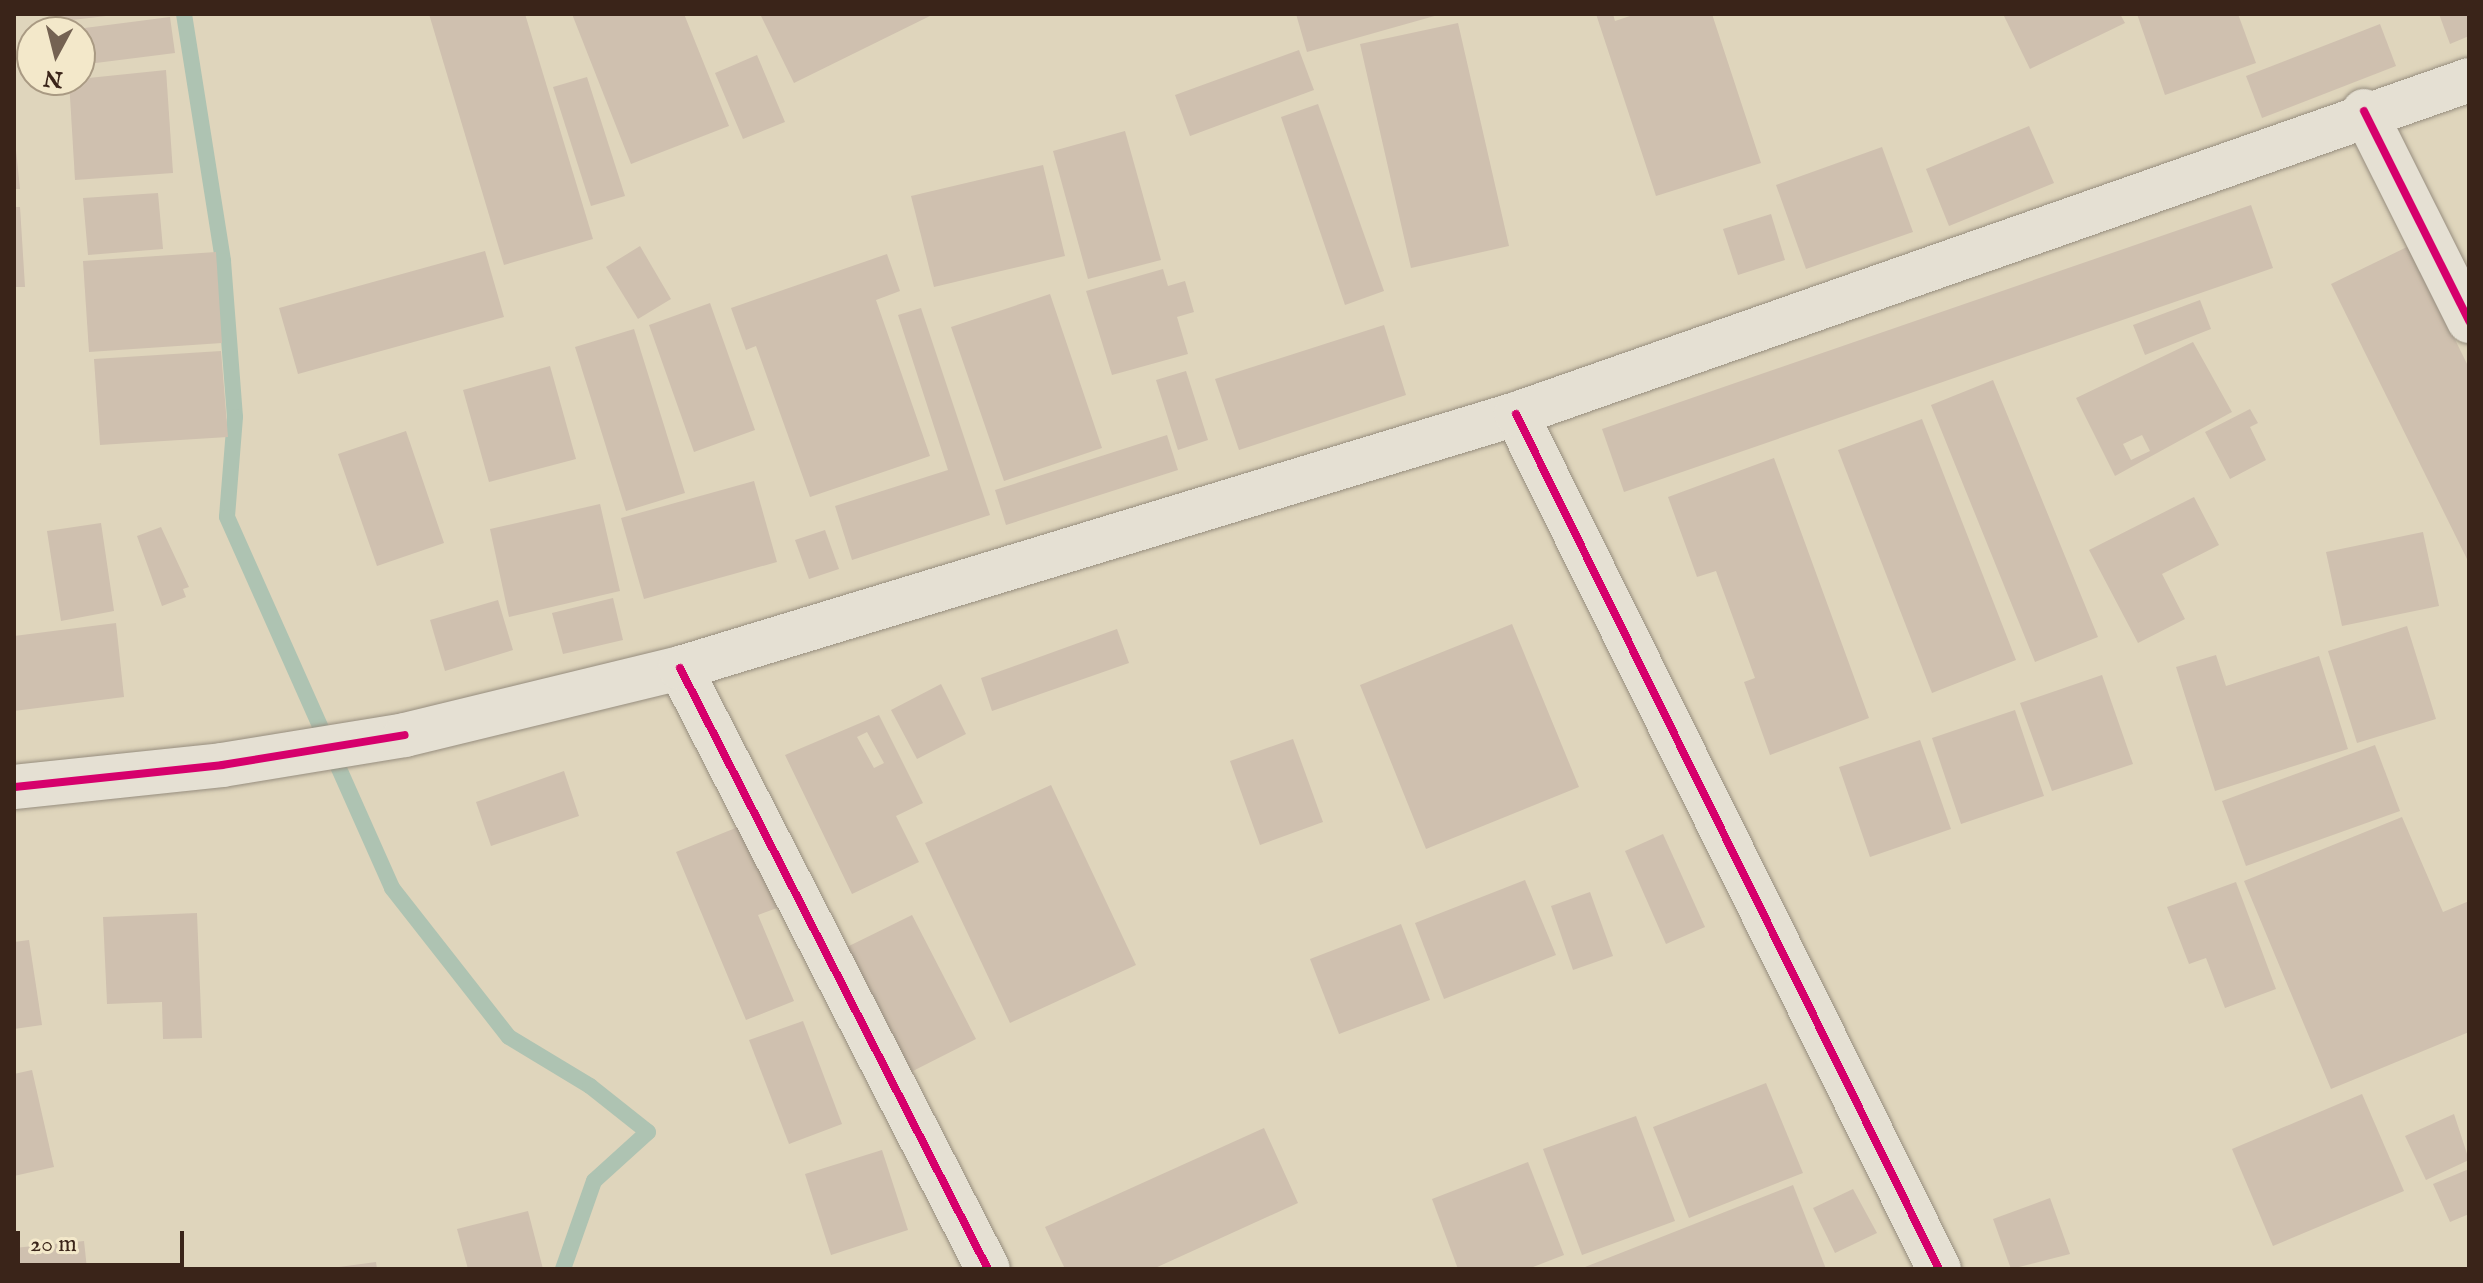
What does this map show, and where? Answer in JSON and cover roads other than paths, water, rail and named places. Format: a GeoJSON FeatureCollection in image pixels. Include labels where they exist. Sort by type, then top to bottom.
{"type":"FeatureCollection","features":[{"type":"Feature","properties":{"kind":"street"},"geometry":{"type":"LineString","coordinates":[[14,787],[222,765],[405,735],[680,668],[1516,414],[2364,111],[2469,80]]}},
{"type":"Feature","properties":{"kind":"street"},"geometry":{"type":"LineString","coordinates":[[2364,111],[2469,321]]}},
{"type":"Feature","properties":{"kind":"street"},"geometry":{"type":"LineString","coordinates":[[1516,414],[1939,1269]]}},
{"type":"Feature","properties":{"kind":"street"},"geometry":{"type":"LineString","coordinates":[[680,668],[988,1269]]}},
{"type":"Feature","properties":{"kind":"waterway"},"geometry":{"type":"LineString","coordinates":[[184,14],[223,261],[235,417],[227,517],[392,888],[509,1037],[590,1086],[648,1132],[594,1181],[563,1269]]}}]}
